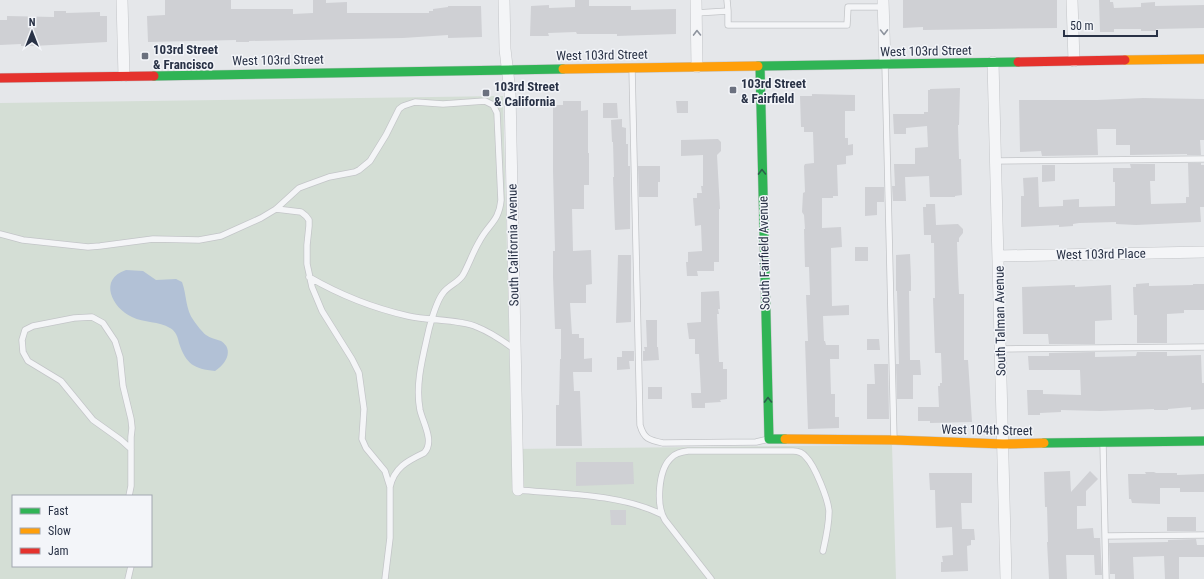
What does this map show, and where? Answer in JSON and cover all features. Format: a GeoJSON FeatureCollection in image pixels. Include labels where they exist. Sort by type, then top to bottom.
{"type":"FeatureCollection","features":[{"type":"Feature","properties":{"kind":"main road","name":"West 103rd Street"},"geometry":{"type":"LineString","coordinates":[[0,78],[1204,59]]}},
{"type":"Feature","properties":{"kind":"main road","name":"South Fairfield Avenue"},"geometry":{"type":"LineString","coordinates":[[760,66],[769,439]]}},
{"type":"Feature","properties":{"kind":"main road","name":"West 104th Street"},"geometry":{"type":"LineString","coordinates":[[769,439],[894,440],[1003,444],[1204,441]]}},
{"type":"Feature","properties":{"kind":"street"},"geometry":{"type":"LineString","coordinates":[[122,0],[124,76]]}},
{"type":"Feature","properties":{"kind":"street","name":"South California Avenue"},"geometry":{"type":"LineString","coordinates":[[504,0],[507,70],[510,92],[518,490]]}},
{"type":"Feature","properties":{"kind":"street"},"geometry":{"type":"LineString","coordinates":[[696,0],[697,67]]}},
{"type":"Feature","properties":{"kind":"street"},"geometry":{"type":"LineString","coordinates":[[1072,0],[1074,61]]}},
{"type":"Feature","properties":{"kind":"street"},"geometry":{"type":"LineString","coordinates":[[884,4],[885,64]]}},
{"type":"Feature","properties":{"kind":"street","name":"South Talman Avenue"},"geometry":{"type":"LineString","coordinates":[[993,62],[1006,579]]}},
{"type":"Feature","properties":{"kind":"street","name":"West 103rd Place"},"geometry":{"type":"LineString","coordinates":[[998,256],[1204,252]]}},
{"type":"Feature","properties":{"kind":"lane"},"geometry":{"type":"LineString","coordinates":[[727,0],[728,25],[847,25],[847,0]]}},
{"type":"Feature","properties":{"kind":"lane"},"geometry":{"type":"LineString","coordinates":[[848,7],[884,4]]}},
{"type":"Feature","properties":{"kind":"lane"},"geometry":{"type":"LineString","coordinates":[[696,13],[728,11]]}},
{"type":"Feature","properties":{"kind":"lane"},"geometry":{"type":"LineString","coordinates":[[885,64],[894,440]]}},
{"type":"Feature","properties":{"kind":"lane"},"geometry":{"type":"LineString","coordinates":[[632,68],[640,425],[643,435],[651,441],[663,443],[756,442],[769,439]]}},
{"type":"Feature","properties":{"kind":"lane"},"geometry":{"type":"LineString","coordinates":[[0,234],[23,240],[88,247],[153,239],[199,240],[221,236],[261,218],[276,209],[299,188],[307,184],[329,177],[355,172],[365,166],[370,161],[396,115],[403,106],[415,102],[443,104],[485,101],[493,105],[497,113],[498,122],[501,200],[500,209],[492,225],[479,241],[464,274],[459,281],[444,292],[432,320],[418,383],[420,410],[429,445],[428,450],[398,469],[392,479],[390,487],[390,532],[385,579]]}},
{"type":"Feature","properties":{"kind":"lane"},"geometry":{"type":"LineString","coordinates":[[996,161],[1204,158]]}},
{"type":"Feature","properties":{"kind":"lane"},"geometry":{"type":"LineString","coordinates":[[276,209],[301,212],[309,220],[310,226],[307,245],[309,277],[322,311],[359,373],[364,409],[362,439],[366,448],[385,471],[390,487]]}},
{"type":"Feature","properties":{"kind":"lane"},"geometry":{"type":"LineString","coordinates":[[309,277],[335,291],[359,301],[409,316],[461,323],[478,327],[514,348]]}},
{"type":"Feature","properties":{"kind":"lane"},"geometry":{"type":"LineString","coordinates":[[129,495],[131,486],[132,428],[125,398],[120,357],[115,341],[103,323],[98,320],[85,317],[33,326],[26,330],[22,340],[23,352],[28,361],[61,381],[93,420],[131,449]]}},
{"type":"Feature","properties":{"kind":"lane"},"geometry":{"type":"LineString","coordinates":[[1000,349],[1204,347]]}},
{"type":"Feature","properties":{"kind":"lane"},"geometry":{"type":"LineString","coordinates":[[1103,443],[1106,579]]}},
{"type":"Feature","properties":{"kind":"lane"},"geometry":{"type":"LineString","coordinates":[[661,514],[660,496],[662,477],[667,462],[675,454],[688,451],[797,451],[805,456],[812,466],[828,505],[828,527],[823,551]]}},
{"type":"Feature","properties":{"kind":"lane"},"geometry":{"type":"LineString","coordinates":[[518,490],[602,498],[627,502],[661,514],[711,579]]}},
{"type":"Feature","properties":{"kind":"lane"},"geometry":{"type":"LineString","coordinates":[[1105,536],[1204,535]]}},
{"type":"Feature","properties":{"kind":"lane"},"geometry":{"type":"LineString","coordinates":[[128,579],[131,567]]}},
{"type":"Feature","properties":{"kind":"shaded area"},"geometry":{"type":"Polygon","coordinates":[[[503,96],[512,449],[892,445],[896,579],[0,579],[0,103],[503,96]]]}},
{"type":"Feature","properties":{"kind":"water"},"geometry":{"type":"Polygon","coordinates":[[[126,270],[143,271],[156,280],[176,279],[182,282],[189,312],[194,321],[206,335],[221,341],[227,349],[227,357],[219,368],[215,371],[196,367],[188,361],[172,329],[161,324],[132,317],[119,307],[111,294],[110,286],[112,280],[117,274],[126,270]]]}},
{"type":"Feature","properties":{"kind":"building"},"geometry":{"type":"Polygon","coordinates":[[[165,0],[231,0],[231,9],[293,9],[293,14],[313,13],[313,0],[326,0],[326,3],[347,2],[347,13],[429,13],[429,11],[433,11],[433,9],[448,6],[481,6],[482,37],[448,38],[448,35],[403,38],[249,42],[236,42],[236,40],[148,42],[147,16],[165,15],[165,0]]]}},
{"type":"Feature","properties":{"kind":"building"},"geometry":{"type":"Polygon","coordinates":[[[575,0],[589,0],[589,6],[631,6],[631,10],[676,9],[676,34],[617,36],[617,34],[577,34],[576,32],[548,33],[549,36],[530,36],[531,6],[549,5],[549,8],[575,7],[575,0]]]}},
{"type":"Feature","properties":{"kind":"building"},"geometry":{"type":"Polygon","coordinates":[[[903,0],[1057,0],[1057,28],[923,30],[923,27],[903,28],[903,0]]]}},
{"type":"Feature","properties":{"kind":"building"},"geometry":{"type":"Polygon","coordinates":[[[1099,0],[1110,0],[1110,2],[1113,2],[1114,8],[1141,7],[1141,3],[1155,2],[1155,6],[1204,5],[1204,28],[1156,29],[1156,31],[1141,31],[1141,29],[1114,29],[1114,32],[1100,32],[1099,0]]]}},
{"type":"Feature","properties":{"kind":"building"},"geometry":{"type":"Polygon","coordinates":[[[54,11],[66,11],[66,13],[100,12],[100,16],[107,16],[107,42],[33,46],[21,46],[21,44],[0,45],[0,20],[7,20],[7,16],[54,17],[54,11]]]}},
{"type":"Feature","properties":{"kind":"building"},"geometry":{"type":"Polygon","coordinates":[[[960,88],[958,125],[962,195],[955,197],[930,197],[929,176],[905,177],[906,201],[893,201],[892,186],[895,186],[894,164],[915,164],[915,148],[928,147],[927,126],[906,128],[906,134],[894,134],[893,114],[924,114],[924,112],[928,112],[928,90],[960,88]]]}},
{"type":"Feature","properties":{"kind":"building"},"geometry":{"type":"Polygon","coordinates":[[[812,94],[855,95],[855,111],[845,111],[845,138],[848,138],[848,145],[853,144],[853,155],[846,156],[846,164],[837,165],[838,196],[833,196],[833,198],[822,198],[822,228],[841,227],[842,247],[831,248],[832,306],[849,305],[849,315],[823,316],[824,341],[826,345],[839,345],[839,359],[830,359],[831,394],[835,394],[835,417],[839,417],[839,428],[808,429],[805,341],[808,341],[806,295],[810,295],[809,267],[805,267],[805,229],[804,215],[802,212],[803,193],[805,192],[804,166],[805,164],[814,163],[813,132],[804,132],[804,127],[801,127],[800,96],[812,96],[812,94]]]}},
{"type":"Feature","properties":{"kind":"building"},"geometry":{"type":"Polygon","coordinates":[[[1143,98],[1204,99],[1204,140],[1200,140],[1201,155],[1130,155],[1130,145],[1116,145],[1116,129],[1097,129],[1098,155],[1042,156],[1041,151],[1020,152],[1019,100],[1097,100],[1143,98]]]}},
{"type":"Feature","properties":{"kind":"building"},"geometry":{"type":"Polygon","coordinates":[[[563,101],[581,101],[581,111],[588,110],[589,185],[584,185],[584,209],[572,209],[573,251],[591,250],[592,284],[586,285],[586,303],[570,303],[572,334],[579,334],[579,338],[584,338],[584,359],[592,358],[592,372],[573,372],[574,391],[580,391],[582,446],[556,446],[556,405],[559,405],[561,329],[555,329],[553,277],[553,251],[555,251],[553,105],[563,105],[563,101]]]}},
{"type":"Feature","properties":{"kind":"building"},"geometry":{"type":"Polygon","coordinates":[[[676,101],[688,101],[688,113],[677,113],[676,101]]]}},
{"type":"Feature","properties":{"kind":"building"},"geometry":{"type":"Polygon","coordinates":[[[603,103],[617,103],[618,118],[603,118],[603,103]]]}},
{"type":"Feature","properties":{"kind":"building"},"geometry":{"type":"Polygon","coordinates":[[[622,119],[622,127],[626,128],[628,166],[630,166],[630,229],[615,230],[611,120],[622,119]]]}},
{"type":"Feature","properties":{"kind":"building"},"geometry":{"type":"Polygon","coordinates":[[[718,139],[721,142],[721,151],[717,155],[720,209],[719,262],[714,262],[714,271],[697,271],[698,276],[687,276],[686,262],[688,262],[688,252],[702,251],[701,225],[695,226],[693,198],[697,198],[697,193],[702,193],[703,155],[681,156],[681,140],[718,139]]]}},
{"type":"Feature","properties":{"kind":"building"},"geometry":{"type":"Polygon","coordinates":[[[1188,163],[1201,163],[1201,165],[1204,165],[1204,207],[1200,207],[1201,222],[1136,225],[1116,224],[1116,222],[1079,223],[1073,224],[1073,226],[1059,227],[1059,225],[1021,227],[1021,196],[1024,196],[1023,178],[1038,177],[1039,207],[1063,206],[1063,200],[1079,199],[1079,207],[1115,206],[1115,182],[1113,182],[1113,168],[1131,168],[1130,164],[1155,164],[1155,181],[1150,181],[1151,204],[1186,203],[1186,197],[1189,197],[1188,163]]]}},
{"type":"Feature","properties":{"kind":"building"},"geometry":{"type":"Polygon","coordinates":[[[1042,165],[1055,165],[1055,181],[1042,182],[1042,165]]]}},
{"type":"Feature","properties":{"kind":"building"},"geometry":{"type":"Polygon","coordinates":[[[638,166],[660,166],[658,197],[639,197],[638,166]]]}},
{"type":"Feature","properties":{"kind":"building"},"geometry":{"type":"Polygon","coordinates":[[[865,187],[884,187],[884,202],[877,202],[877,215],[865,216],[865,187]]]}},
{"type":"Feature","properties":{"kind":"building"},"geometry":{"type":"Polygon","coordinates":[[[926,204],[935,204],[936,225],[958,224],[963,229],[959,242],[957,242],[959,294],[964,294],[964,360],[968,360],[972,422],[930,423],[930,421],[918,421],[918,407],[939,407],[938,386],[942,383],[941,353],[935,353],[933,298],[935,298],[934,243],[931,243],[931,235],[924,235],[923,207],[926,207],[926,204]]]}},
{"type":"Feature","properties":{"kind":"building"},"geometry":{"type":"Polygon","coordinates":[[[855,247],[868,247],[868,261],[855,261],[855,247]]]}},
{"type":"Feature","properties":{"kind":"building"},"geometry":{"type":"Polygon","coordinates":[[[910,254],[910,360],[920,360],[921,375],[913,375],[913,399],[897,399],[896,364],[899,364],[896,255],[910,254]]]}},
{"type":"Feature","properties":{"kind":"building"},"geometry":{"type":"Polygon","coordinates":[[[618,255],[631,255],[631,322],[616,323],[618,255]]]}},
{"type":"Feature","properties":{"kind":"building"},"geometry":{"type":"Polygon","coordinates":[[[1149,283],[1149,286],[1204,284],[1204,310],[1184,310],[1184,313],[1167,314],[1167,343],[1137,343],[1137,315],[1134,315],[1133,287],[1136,287],[1136,284],[1149,283]]]}},
{"type":"Feature","properties":{"kind":"building"},"geometry":{"type":"Polygon","coordinates":[[[1075,285],[1075,287],[1111,285],[1112,320],[1095,321],[1095,344],[1049,344],[1048,334],[1023,334],[1022,287],[1075,285]]]}},
{"type":"Feature","properties":{"kind":"building"},"geometry":{"type":"Polygon","coordinates":[[[719,291],[720,309],[718,309],[719,314],[717,314],[719,362],[723,362],[723,369],[727,369],[727,399],[720,400],[721,402],[705,403],[705,408],[692,408],[691,393],[701,393],[699,354],[695,354],[695,339],[689,339],[687,323],[701,322],[701,292],[719,291]]]}},
{"type":"Feature","properties":{"kind":"building"},"geometry":{"type":"Polygon","coordinates":[[[646,320],[657,320],[657,347],[659,360],[643,361],[643,351],[645,351],[644,347],[647,347],[646,320]]]}},
{"type":"Feature","properties":{"kind":"building"},"geometry":{"type":"Polygon","coordinates":[[[867,339],[879,339],[880,350],[867,350],[867,339]]]}},
{"type":"Feature","properties":{"kind":"building"},"geometry":{"type":"Polygon","coordinates":[[[622,351],[634,351],[634,361],[629,361],[630,369],[617,370],[617,357],[622,357],[622,351]]]}},
{"type":"Feature","properties":{"kind":"building"},"geometry":{"type":"Polygon","coordinates":[[[1095,352],[1095,357],[1136,356],[1137,352],[1167,352],[1167,356],[1201,355],[1202,383],[1204,383],[1204,409],[1191,410],[1191,407],[1168,410],[1061,410],[1061,412],[1028,415],[1027,390],[1043,390],[1043,394],[1081,395],[1080,370],[1029,370],[1028,356],[1049,356],[1049,353],[1095,352]]]}},
{"type":"Feature","properties":{"kind":"building"},"geometry":{"type":"Polygon","coordinates":[[[874,364],[888,364],[889,419],[867,419],[867,384],[875,384],[874,364]]]}},
{"type":"Feature","properties":{"kind":"building"},"geometry":{"type":"Polygon","coordinates":[[[648,387],[662,387],[662,399],[648,399],[648,387]]]}},
{"type":"Feature","properties":{"kind":"building"},"geometry":{"type":"Polygon","coordinates":[[[576,462],[633,462],[634,484],[576,486],[576,462]]]}},
{"type":"Feature","properties":{"kind":"building"},"geometry":{"type":"Polygon","coordinates":[[[1070,471],[1071,492],[1090,471],[1098,479],[1086,491],[1086,506],[1077,506],[1077,529],[1093,528],[1094,538],[1100,538],[1102,575],[1095,575],[1094,555],[1066,555],[1067,579],[1049,579],[1047,507],[1045,507],[1044,472],[1070,471]]]}},
{"type":"Feature","properties":{"kind":"building"},"geometry":{"type":"Polygon","coordinates":[[[1145,472],[1177,473],[1177,475],[1204,474],[1204,492],[1180,492],[1180,488],[1160,488],[1160,504],[1132,503],[1131,499],[1129,499],[1128,474],[1146,474],[1145,472]]]}},
{"type":"Feature","properties":{"kind":"building"},"geometry":{"type":"Polygon","coordinates":[[[929,473],[972,473],[972,503],[961,503],[962,529],[974,529],[975,540],[971,540],[971,545],[967,546],[968,571],[941,572],[941,562],[943,562],[942,556],[953,555],[952,527],[936,528],[935,490],[930,490],[929,473]]]}},
{"type":"Feature","properties":{"kind":"building"},"geometry":{"type":"Polygon","coordinates":[[[610,510],[626,510],[626,525],[611,525],[610,510]]]}},
{"type":"Feature","properties":{"kind":"building"},"geometry":{"type":"Polygon","coordinates":[[[1167,517],[1196,517],[1196,531],[1167,531],[1167,517]]]}},
{"type":"Feature","properties":{"kind":"building"},"geometry":{"type":"Polygon","coordinates":[[[1196,539],[1197,545],[1204,545],[1204,557],[1179,557],[1179,579],[1165,579],[1164,556],[1133,557],[1134,579],[1115,579],[1115,574],[1110,574],[1109,543],[1168,542],[1168,540],[1196,539]]]}},
{"type":"Feature","properties":{"kind":"traffic: fast"},"geometry":{"type":"LineString","coordinates":[[758,66],[1018,62]]}},
{"type":"Feature","properties":{"kind":"traffic: fast"},"geometry":{"type":"LineString","coordinates":[[760,66],[769,439],[785,439]]}},
{"type":"Feature","properties":{"kind":"traffic: fast"},"geometry":{"type":"LineString","coordinates":[[154,76],[563,69]]}},
{"type":"Feature","properties":{"kind":"traffic: fast"},"geometry":{"type":"LineString","coordinates":[[1044,443],[1204,441]]}},
{"type":"Feature","properties":{"kind":"traffic: slow"},"geometry":{"type":"LineString","coordinates":[[1125,60],[1204,59]]}},
{"type":"Feature","properties":{"kind":"traffic: slow"},"geometry":{"type":"LineString","coordinates":[[563,69],[758,66]]}},
{"type":"Feature","properties":{"kind":"traffic: slow"},"geometry":{"type":"LineString","coordinates":[[785,439],[894,440],[1003,444],[1044,443]]}},
{"type":"Feature","properties":{"kind":"traffic: jam"},"geometry":{"type":"LineString","coordinates":[[1018,62],[1125,60]]}},
{"type":"Feature","properties":{"kind":"traffic: jam"},"geometry":{"type":"LineString","coordinates":[[0,78],[154,76]]}},
{"type":"Feature","properties":{"kind":"place","name":"103rd Street & Francisco"},"geometry":{"type":"Point","coordinates":[145,56]}},
{"type":"Feature","properties":{"kind":"place","name":"103rd Street & Fairfield"},"geometry":{"type":"Point","coordinates":[733,90]}},
{"type":"Feature","properties":{"kind":"place","name":"103rd Street & California"},"geometry":{"type":"Point","coordinates":[486,93]}}]}
